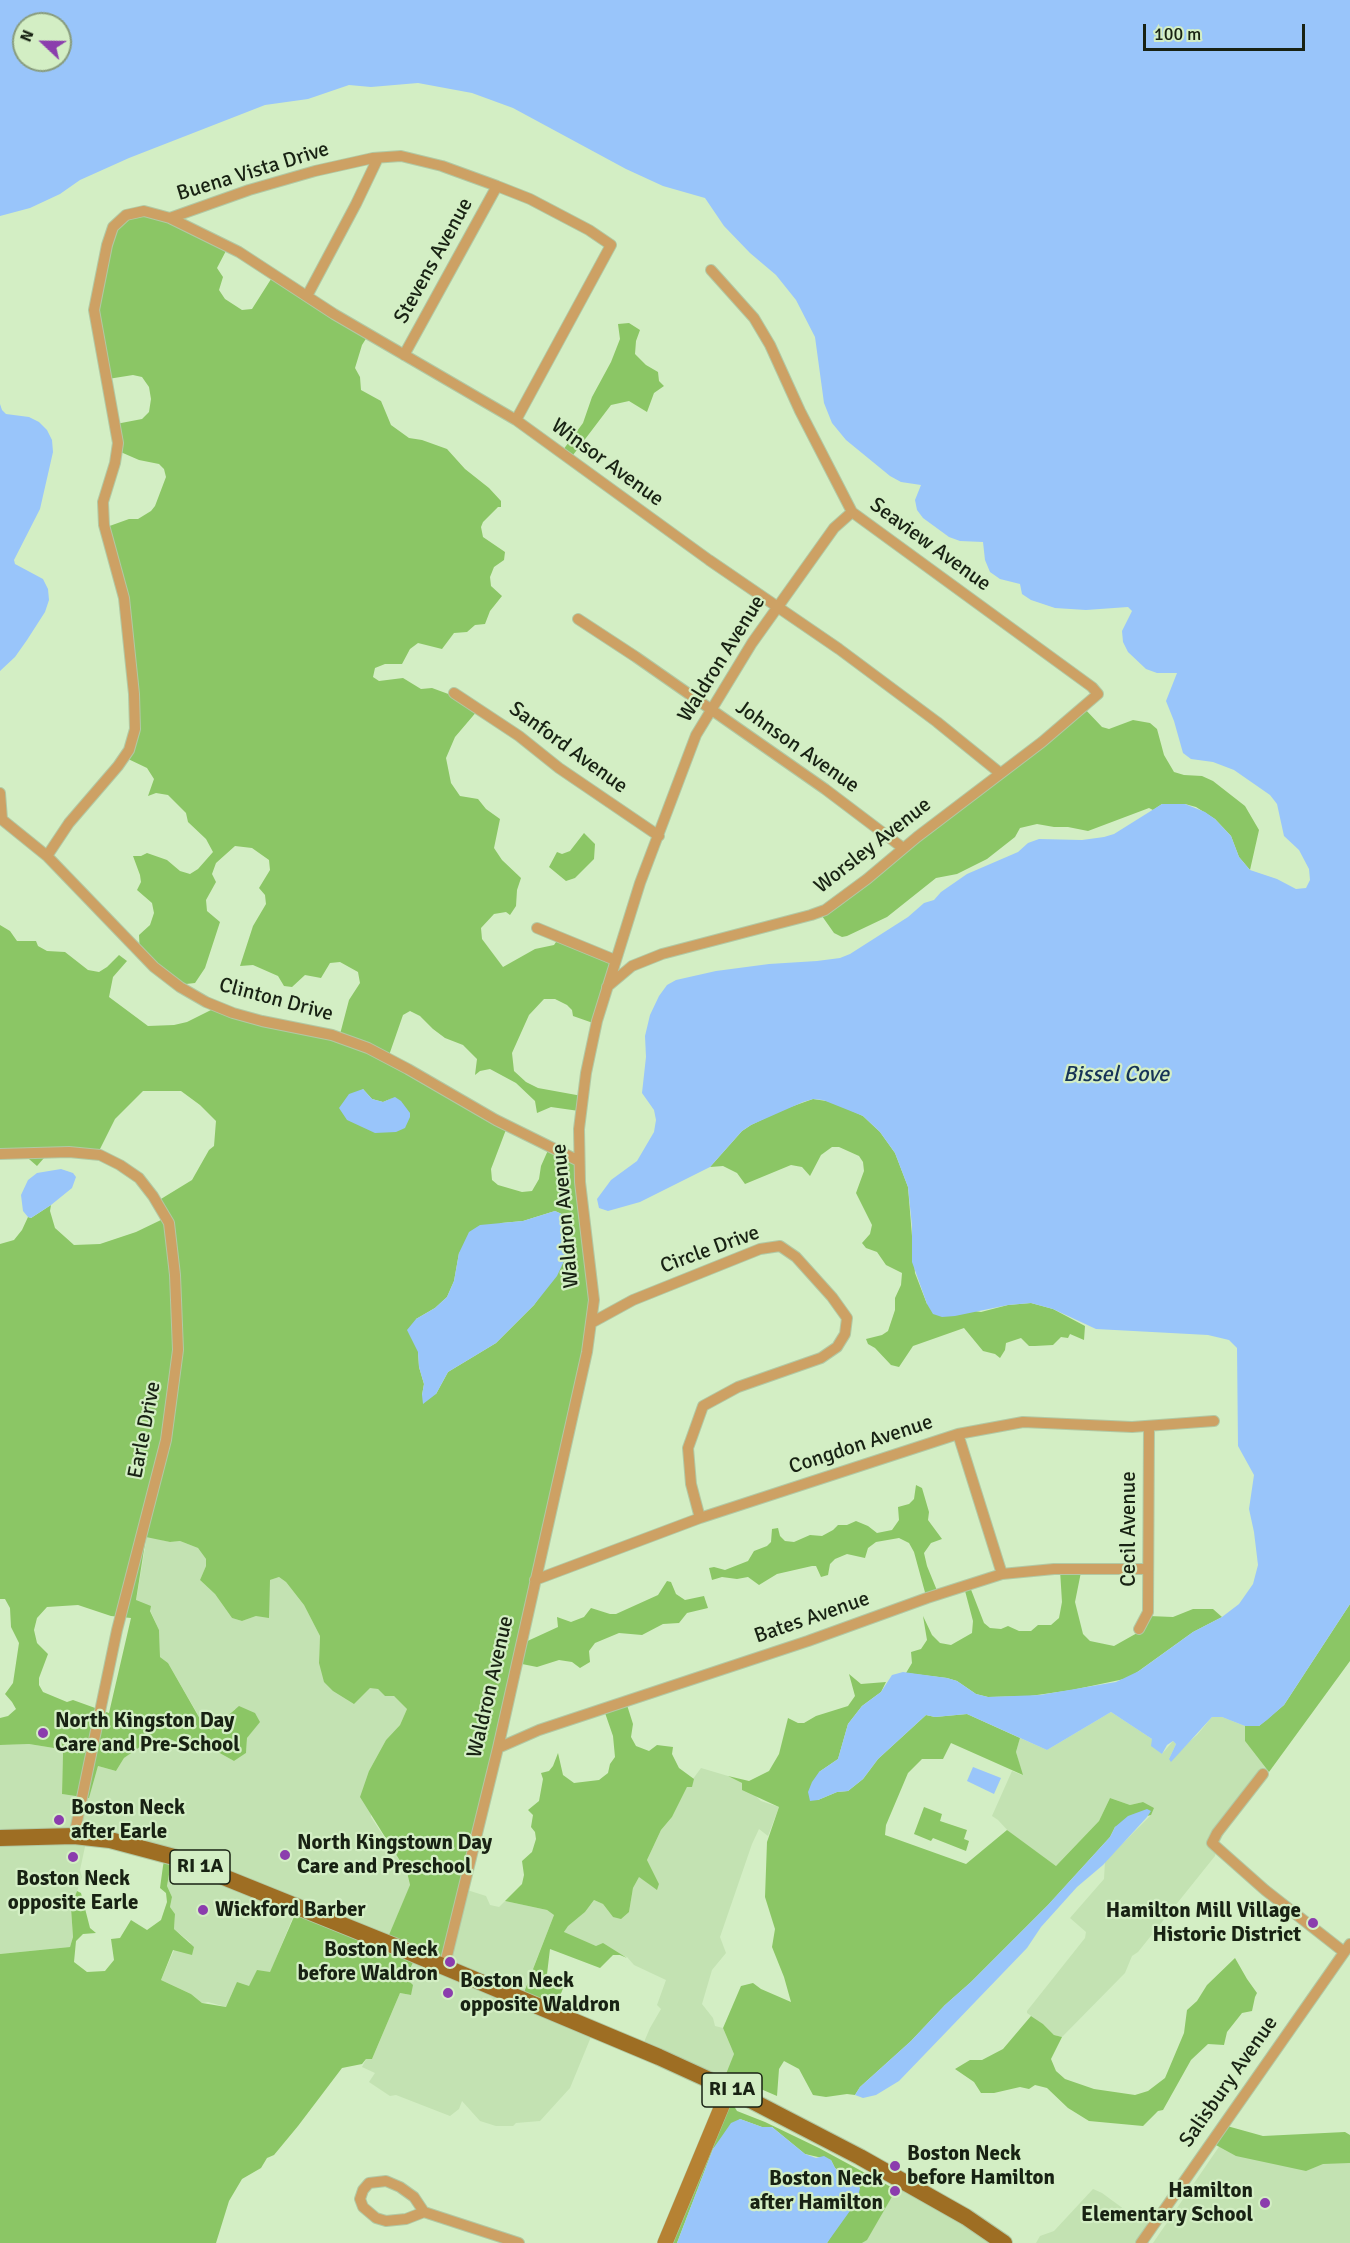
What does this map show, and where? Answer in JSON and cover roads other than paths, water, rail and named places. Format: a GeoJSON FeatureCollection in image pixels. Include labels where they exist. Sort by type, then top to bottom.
{"type":"FeatureCollection","features":[{"type":"Feature","properties":{"kind":"main road","name":"RI 1A"},"geometry":{"type":"LineString","coordinates":[[0,1838],[74,1836],[110,1840],[174,1857],[396,1947],[659,2057],[729,2089],[860,2157],[966,2217],[1004,2243]]}},
{"type":"Feature","properties":{"kind":"street","name":"Buena Vista Drive"},"geometry":{"type":"LineString","coordinates":[[47,856],[69,823],[118,766],[129,750],[135,729],[134,694],[124,598],[104,525],[103,502],[116,463],[118,443],[94,310],[107,245],[113,227],[126,215],[144,211],[170,218],[249,190],[315,171],[378,158],[401,156],[442,166],[530,199],[589,230],[611,245],[516,420]]}},
{"type":"Feature","properties":{"kind":"street"},"geometry":{"type":"LineString","coordinates":[[307,296],[378,158]]}},
{"type":"Feature","properties":{"kind":"street","name":"Stevens Avenue"},"geometry":{"type":"LineString","coordinates":[[404,355],[497,186]]}},
{"type":"Feature","properties":{"kind":"street","name":"Winsor Avenue"},"geometry":{"type":"LineString","coordinates":[[170,218],[239,252],[334,315],[516,420],[595,479],[891,686],[1000,773]]}},
{"type":"Feature","properties":{"kind":"street","name":"Seaview Avenue"},"geometry":{"type":"LineString","coordinates":[[711,270],[754,318],[765,336],[852,512],[1092,687],[1095,692]]}},
{"type":"Feature","properties":{"kind":"street","name":"Waldron Avenue"},"geometry":{"type":"LineString","coordinates":[[444,1968],[498,1748],[582,1382],[594,1300],[579,1161],[579,1129],[586,1073],[597,1021],[640,883],[696,735],[710,709],[778,607],[834,528],[852,512]]}},
{"type":"Feature","properties":{"kind":"street","name":"Johnson Avenue"},"geometry":{"type":"LineString","coordinates":[[578,619],[710,709],[903,848]]}},
{"type":"Feature","properties":{"kind":"street","name":"Worsley Avenue"},"geometry":{"type":"LineString","coordinates":[[607,987],[632,966],[662,954],[825,910],[1042,742],[1098,694],[1095,692]]}},
{"type":"Feature","properties":{"kind":"street","name":"Sanford Avenue"},"geometry":{"type":"LineString","coordinates":[[454,693],[519,736],[559,768],[659,836]]}},
{"type":"Feature","properties":{"kind":"street","name":"Clinton Drive"},"geometry":{"type":"LineString","coordinates":[[0,792],[1,819],[47,856],[153,967],[180,987],[206,1002],[262,1021],[332,1035],[368,1048],[496,1120],[579,1161]]}},
{"type":"Feature","properties":{"kind":"street"},"geometry":{"type":"LineString","coordinates":[[537,928],[615,960]]}},
{"type":"Feature","properties":{"kind":"street","name":"Earle Drive"},"geometry":{"type":"LineString","coordinates":[[0,1154],[69,1152],[100,1155],[139,1178],[169,1223],[175,1275],[178,1350],[166,1440],[117,1630],[74,1836]]}},
{"type":"Feature","properties":{"kind":"street","name":"Circle Drive"},"geometry":{"type":"LineString","coordinates":[[591,1323],[633,1300],[760,1249],[780,1246],[796,1257],[832,1297],[847,1318],[845,1334],[837,1347],[821,1358],[738,1387],[704,1406],[688,1448],[691,1484],[700,1518]]}},
{"type":"Feature","properties":{"kind":"street","name":"Congdon Avenue"},"geometry":{"type":"LineString","coordinates":[[535,1580],[700,1518],[958,1434],[1023,1422],[1149,1426],[1214,1421]]}},
{"type":"Feature","properties":{"kind":"street","name":"Cecil Avenue"},"geometry":{"type":"LineString","coordinates":[[1139,1629],[1148,1612],[1149,1426]]}},
{"type":"Feature","properties":{"kind":"street"},"geometry":{"type":"LineString","coordinates":[[958,1434],[1002,1575]]}},
{"type":"Feature","properties":{"kind":"street","name":"Bates Avenue"},"geometry":{"type":"LineString","coordinates":[[498,1748],[539,1730],[808,1641],[927,1598],[1002,1575],[1054,1569],[1148,1569]]}},
{"type":"Feature","properties":{"kind":"street"},"geometry":{"type":"LineString","coordinates":[[1263,1774],[1217,1833],[1212,1844],[1265,1890],[1347,1948]]}},
{"type":"Feature","properties":{"kind":"street","name":"Salisbury Avenue"},"geometry":{"type":"LineString","coordinates":[[1141,2243],[1347,1948]]}},
{"type":"Feature","properties":{"kind":"street"},"geometry":{"type":"LineString","coordinates":[[665,2243],[729,2089]]}},
{"type":"Feature","properties":{"kind":"street"},"geometry":{"type":"LineString","coordinates":[[424,2212],[406,2219],[386,2221],[376,2218],[363,2207],[360,2199],[369,2183],[386,2181],[414,2197],[424,2212],[519,2243]]}},
{"type":"Feature","properties":{"kind":"water","name":"Bissel Cove"},"geometry":{"type":"Polygon","coordinates":[[[0,0],[1350,0],[1350,1604],[1284,1705],[1267,1720],[1259,1726],[1245,1726],[1222,1717],[1212,1717],[1171,1762],[1169,1759],[1176,1744],[1173,1741],[1167,1745],[1162,1754],[1151,1746],[1152,1739],[1111,1712],[1047,1750],[967,1714],[935,1717],[926,1715],[878,1759],[863,1779],[848,1791],[837,1792],[810,1801],[808,1792],[812,1782],[819,1772],[838,1759],[848,1724],[862,1706],[881,1692],[892,1675],[903,1672],[947,1678],[957,1681],[976,1694],[988,1697],[1040,1695],[1116,1682],[1139,1671],[1193,1632],[1222,1617],[1239,1604],[1253,1584],[1258,1565],[1249,1509],[1254,1475],[1238,1446],[1237,1348],[1229,1340],[1208,1335],[1096,1329],[1053,1309],[1031,1303],[1008,1305],[955,1316],[942,1317],[933,1314],[927,1304],[912,1262],[912,1226],[908,1187],[895,1153],[880,1132],[863,1116],[823,1100],[813,1099],[803,1102],[751,1125],[742,1131],[710,1167],[640,1202],[608,1211],[599,1208],[597,1199],[611,1180],[637,1161],[654,1132],[656,1120],[654,1110],[642,1093],[646,1057],[645,1036],[650,1015],[659,996],[667,985],[676,980],[716,971],[840,958],[908,917],[924,903],[934,900],[941,892],[967,874],[1018,852],[1028,843],[1039,839],[1082,840],[1104,837],[1114,834],[1162,804],[1185,804],[1205,812],[1231,836],[1239,857],[1250,870],[1277,879],[1296,889],[1306,888],[1310,880],[1309,869],[1299,850],[1284,836],[1277,804],[1270,795],[1234,770],[1213,762],[1191,759],[1183,753],[1166,701],[1177,673],[1157,673],[1146,669],[1128,652],[1123,642],[1122,631],[1132,611],[1128,607],[1086,610],[1055,608],[1031,600],[1022,594],[1020,584],[1000,579],[990,572],[985,560],[983,542],[960,541],[949,537],[923,518],[917,510],[915,500],[921,485],[901,482],[890,476],[846,440],[832,423],[824,403],[815,337],[796,300],[776,275],[750,253],[724,226],[705,198],[663,186],[626,169],[513,108],[472,93],[418,83],[371,87],[349,85],[308,99],[265,105],[129,158],[80,180],[60,194],[30,208],[0,216],[0,0]]]}},
{"type":"Feature","properties":{"kind":"water"},"geometry":{"type":"Polygon","coordinates":[[[0,404],[6,414],[29,417],[39,422],[47,430],[52,440],[53,452],[40,509],[14,560],[15,564],[43,579],[48,589],[49,600],[45,612],[27,640],[15,657],[0,671],[0,404]]]}},
{"type":"Feature","properties":{"kind":"water"},"geometry":{"type":"Polygon","coordinates":[[[363,1089],[372,1099],[383,1102],[395,1097],[401,1101],[410,1113],[405,1128],[396,1132],[375,1133],[347,1120],[339,1108],[349,1094],[363,1089]]]}},
{"type":"Feature","properties":{"kind":"water"},"geometry":{"type":"Polygon","coordinates":[[[61,1169],[73,1173],[76,1177],[72,1188],[51,1205],[31,1218],[28,1217],[23,1211],[21,1195],[28,1180],[37,1173],[61,1169]]]}},
{"type":"Feature","properties":{"kind":"water"},"geometry":{"type":"Polygon","coordinates":[[[555,1211],[564,1215],[565,1234],[565,1259],[557,1276],[534,1305],[496,1343],[448,1372],[436,1394],[423,1404],[424,1384],[418,1352],[407,1330],[416,1319],[435,1308],[447,1297],[454,1281],[459,1253],[469,1232],[480,1225],[523,1221],[555,1211]]]}},
{"type":"Feature","properties":{"kind":"water"},"geometry":{"type":"Polygon","coordinates":[[[973,1767],[1001,1778],[994,1794],[967,1781],[973,1767]]]}},
{"type":"Feature","properties":{"kind":"water"},"geometry":{"type":"Polygon","coordinates":[[[1147,1809],[1151,1811],[1147,1817],[1103,1865],[1077,1887],[1041,1927],[1027,1948],[899,2081],[876,2095],[863,2098],[855,2095],[860,2087],[911,2041],[1048,1905],[1110,1837],[1115,1827],[1128,1816],[1147,1809]]]}},
{"type":"Feature","properties":{"kind":"water"},"geometry":{"type":"Polygon","coordinates":[[[740,2119],[762,2127],[772,2127],[805,2154],[816,2158],[824,2156],[831,2160],[835,2168],[860,2188],[857,2201],[827,2243],[677,2243],[713,2149],[731,2123],[740,2119]]]}},
{"type":"Feature","properties":{"kind":"place","name":"North Kingston Day Care and Pre-School"},"geometry":{"type":"Point","coordinates":[43,1733]}},
{"type":"Feature","properties":{"kind":"place","name":"Boston Neck after Earle"},"geometry":{"type":"Point","coordinates":[59,1820]}},
{"type":"Feature","properties":{"kind":"place","name":"North Kingstown Day Care and Preschool"},"geometry":{"type":"Point","coordinates":[285,1855]}},
{"type":"Feature","properties":{"kind":"place","name":"Boston Neck opposite Earle"},"geometry":{"type":"Point","coordinates":[73,1857]}},
{"type":"Feature","properties":{"kind":"place","name":"Wickford Barber"},"geometry":{"type":"Point","coordinates":[203,1910]}},
{"type":"Feature","properties":{"kind":"place","name":"Hamilton Mill Village Historic District"},"geometry":{"type":"Point","coordinates":[1313,1923]}},
{"type":"Feature","properties":{"kind":"place","name":"Boston Neck before Waldron"},"geometry":{"type":"Point","coordinates":[450,1962]}},
{"type":"Feature","properties":{"kind":"place","name":"Boston Neck opposite Waldron"},"geometry":{"type":"Point","coordinates":[448,1993]}},
{"type":"Feature","properties":{"kind":"place","name":"Boston Neck before Hamilton"},"geometry":{"type":"Point","coordinates":[895,2166]}},
{"type":"Feature","properties":{"kind":"place","name":"Boston Neck after Hamilton"},"geometry":{"type":"Point","coordinates":[895,2191]}},
{"type":"Feature","properties":{"kind":"place","name":"Hamilton Elementary School"},"geometry":{"type":"Point","coordinates":[1265,2203]}}]}
